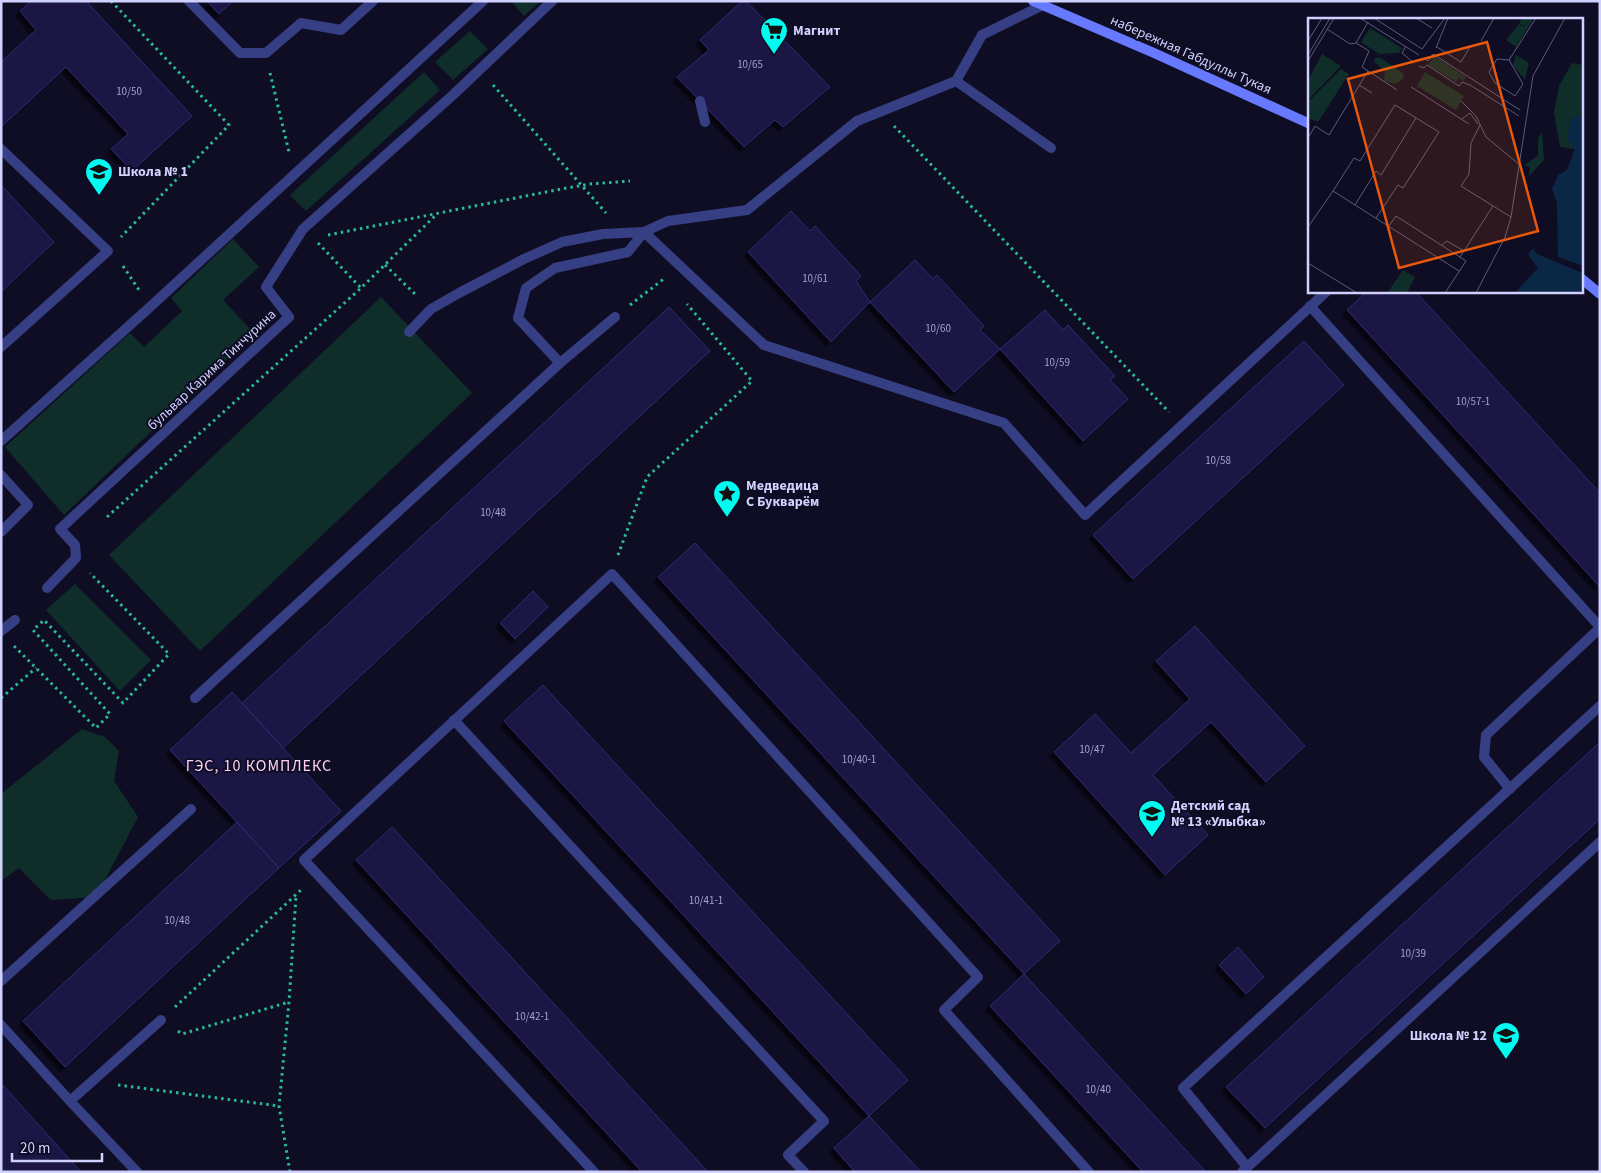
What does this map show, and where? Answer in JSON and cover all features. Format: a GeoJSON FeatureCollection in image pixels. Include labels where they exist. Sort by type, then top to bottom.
{"type":"FeatureCollection","features":[{"type":"Feature","properties":{"kind":"main road","name":"набережная Габдуллы Тукая"},"geometry":{"type":"LineString","coordinates":[[1038,3],[1308,123]]}},
{"type":"Feature","properties":{"kind":"main road"},"geometry":{"type":"LineString","coordinates":[[1584,281],[1600,294]]}},
{"type":"Feature","properties":{"kind":"street"},"geometry":{"type":"LineString","coordinates":[[189,1],[240,54],[266,53],[301,23],[341,30],[373,1]]}},
{"type":"Feature","properties":{"kind":"street"},"geometry":{"type":"LineString","coordinates":[[1,441],[483,1]]}},
{"type":"Feature","properties":{"kind":"street","name":"бульвар Карима Тинчурина"},"geometry":{"type":"LineString","coordinates":[[76,558],[75,545],[60,529],[289,317],[266,287],[303,229],[454,94],[552,1]]}},
{"type":"Feature","properties":{"kind":"street"},"geometry":{"type":"LineString","coordinates":[[409,332],[431,309],[562,242],[603,234],[644,232],[668,221],[747,210],[857,121],[956,81],[982,35],[1038,3]]}},
{"type":"Feature","properties":{"kind":"street"},"geometry":{"type":"LineString","coordinates":[[956,81],[1051,148]]}},
{"type":"Feature","properties":{"kind":"street"},"geometry":{"type":"LineString","coordinates":[[700,101],[705,122]]}},
{"type":"Feature","properties":{"kind":"street"},"geometry":{"type":"LineString","coordinates":[[1,149],[108,251],[1,347]]}},
{"type":"Feature","properties":{"kind":"street"},"geometry":{"type":"LineString","coordinates":[[560,363],[518,318],[526,288],[555,268],[628,252],[644,232]]}},
{"type":"Feature","properties":{"kind":"street"},"geometry":{"type":"LineString","coordinates":[[644,232],[764,345],[1004,423],[1085,514],[1326,292]]}},
{"type":"Feature","properties":{"kind":"street"},"geometry":{"type":"LineString","coordinates":[[1310,306],[1600,628],[1486,735],[1484,757],[1510,789]]}},
{"type":"Feature","properties":{"kind":"street"},"geometry":{"type":"LineString","coordinates":[[195,698],[560,363],[615,317]]}},
{"type":"Feature","properties":{"kind":"street"},"geometry":{"type":"LineString","coordinates":[[1,474],[28,505],[1,532]]}},
{"type":"Feature","properties":{"kind":"street"},"geometry":{"type":"LineString","coordinates":[[47,588],[76,558]]}},
{"type":"Feature","properties":{"kind":"street"},"geometry":{"type":"LineString","coordinates":[[594,1172],[304,860],[612,574],[978,977],[944,1010],[1089,1172]]}},
{"type":"Feature","properties":{"kind":"street"},"geometry":{"type":"LineString","coordinates":[[1,631],[15,620]]}},
{"type":"Feature","properties":{"kind":"street"},"geometry":{"type":"LineString","coordinates":[[1600,706],[1184,1088],[1245,1170],[1600,842]]}},
{"type":"Feature","properties":{"kind":"street"},"geometry":{"type":"LineString","coordinates":[[454,720],[824,1121],[788,1155],[804,1172]]}},
{"type":"Feature","properties":{"kind":"street"},"geometry":{"type":"LineString","coordinates":[[1,981],[191,809]]}},
{"type":"Feature","properties":{"kind":"street"},"geometry":{"type":"LineString","coordinates":[[70,1101],[161,1020]]}},
{"type":"Feature","properties":{"kind":"street"},"geometry":{"type":"LineString","coordinates":[[1,1025],[137,1172]]}},
{"type":"Feature","properties":{"kind":"path"},"geometry":{"type":"LineString","coordinates":[[111,1],[229,125],[108,251],[122,264],[150,307]]}},
{"type":"Feature","properties":{"kind":"path"},"geometry":{"type":"LineString","coordinates":[[266,53],[290,155]]}},
{"type":"Feature","properties":{"kind":"path"},"geometry":{"type":"LineString","coordinates":[[880,112],[1182,425]]}},
{"type":"Feature","properties":{"kind":"path"},"geometry":{"type":"LineString","coordinates":[[323,236],[575,187],[630,181]]}},
{"type":"Feature","properties":{"kind":"path"},"geometry":{"type":"LineString","coordinates":[[104,519],[354,294],[438,213]]}},
{"type":"Feature","properties":{"kind":"path"},"geometry":{"type":"LineString","coordinates":[[385,265],[431,309]]}},
{"type":"Feature","properties":{"kind":"path"},"geometry":{"type":"LineString","coordinates":[[615,317],[665,278]]}},
{"type":"Feature","properties":{"kind":"path"},"geometry":{"type":"LineString","coordinates":[[8,640],[96,728],[110,714],[33,630],[44,620],[123,702],[169,654],[76,558]]}},
{"type":"Feature","properties":{"kind":"path"},"geometry":{"type":"LineString","coordinates":[[1,698],[36,668]]}},
{"type":"Feature","properties":{"kind":"path"},"geometry":{"type":"LineString","coordinates":[[288,1002],[182,1034],[161,1020],[296,896],[288,1002],[279,1106],[290,1172]]}},
{"type":"Feature","properties":{"kind":"path"},"geometry":{"type":"LineString","coordinates":[[92,1082],[279,1106]]}},
{"type":"Feature","properties":{"kind":"green space"},"geometry":{"type":"Polygon","coordinates":[[[511,1],[541,1],[524,16],[511,1]]]}},
{"type":"Feature","properties":{"kind":"green space"},"geometry":{"type":"Polygon","coordinates":[[[470,31],[488,49],[453,80],[435,62],[470,31]]]}},
{"type":"Feature","properties":{"kind":"green space"},"geometry":{"type":"Polygon","coordinates":[[[424,72],[440,90],[306,211],[290,195],[424,72]]]}},
{"type":"Feature","properties":{"kind":"green space"},"geometry":{"type":"Polygon","coordinates":[[[233,239],[259,267],[223,300],[254,333],[64,515],[5,447],[130,333],[144,347],[182,311],[171,298],[233,239]]]}},
{"type":"Feature","properties":{"kind":"green space"},"geometry":{"type":"Polygon","coordinates":[[[381,297],[472,393],[200,651],[109,555],[381,297]]]}},
{"type":"Feature","properties":{"kind":"green space"},"geometry":{"type":"Polygon","coordinates":[[[75,584],[151,660],[120,691],[46,610],[75,584]]]}},
{"type":"Feature","properties":{"kind":"green space"},"geometry":{"type":"Polygon","coordinates":[[[82,729],[105,737],[119,751],[114,781],[138,817],[96,897],[51,900],[19,868],[1,881],[1,794],[82,729]]]}},
{"type":"Feature","properties":{"kind":"building"},"geometry":{"type":"Polygon","coordinates":[[[31,1],[86,1],[192,116],[132,171],[111,149],[128,134],[66,67],[1,127],[1,62],[36,30],[20,11],[31,1]]]}},
{"type":"Feature","properties":{"kind":"building"},"geometry":{"type":"Polygon","coordinates":[[[207,1],[233,1],[219,14],[207,1]]]}},
{"type":"Feature","properties":{"kind":"building"},"geometry":{"type":"Polygon","coordinates":[[[742,1],[746,1],[830,87],[783,127],[775,120],[744,147],[677,77],[709,50],[700,40],[742,1]]]}},
{"type":"Feature","properties":{"kind":"building"},"geometry":{"type":"Polygon","coordinates":[[[1,185],[54,242],[1,292],[1,185]]]}},
{"type":"Feature","properties":{"kind":"building"},"geometry":{"type":"Polygon","coordinates":[[[791,211],[810,231],[815,226],[861,276],[856,281],[870,302],[831,342],[748,252],[791,211]]]}},
{"type":"Feature","properties":{"kind":"building"},"geometry":{"type":"Polygon","coordinates":[[[915,260],[933,279],[937,275],[984,326],[980,330],[1000,349],[954,392],[870,302],[915,260]]]}},
{"type":"Feature","properties":{"kind":"building"},"geometry":{"type":"Polygon","coordinates":[[[1366,292],[1416,292],[1600,493],[1600,587],[1347,310],[1366,292]]]}},
{"type":"Feature","properties":{"kind":"building"},"geometry":{"type":"Polygon","coordinates":[[[669,307],[710,351],[283,748],[242,703],[669,307]]]}},
{"type":"Feature","properties":{"kind":"building"},"geometry":{"type":"Polygon","coordinates":[[[1045,310],[1063,330],[1068,325],[1115,376],[1110,380],[1128,399],[1083,441],[1000,349],[1045,310]]]}},
{"type":"Feature","properties":{"kind":"building"},"geometry":{"type":"Polygon","coordinates":[[[1304,341],[1344,385],[1133,579],[1093,535],[1304,341]]]}},
{"type":"Feature","properties":{"kind":"building"},"geometry":{"type":"Polygon","coordinates":[[[695,543],[1060,941],[1024,974],[658,577],[695,543]]]}},
{"type":"Feature","properties":{"kind":"building"},"geometry":{"type":"Polygon","coordinates":[[[533,591],[548,607],[515,639],[500,623],[533,591]]]}},
{"type":"Feature","properties":{"kind":"building"},"geometry":{"type":"Polygon","coordinates":[[[1195,626],[1305,746],[1266,782],[1211,722],[1153,775],[1208,835],[1165,875],[1054,752],[1095,714],[1131,753],[1190,699],[1156,661],[1195,626]]]}},
{"type":"Feature","properties":{"kind":"building"},"geometry":{"type":"Polygon","coordinates":[[[543,685],[908,1080],[869,1116],[504,721],[543,685]]]}},
{"type":"Feature","properties":{"kind":"building"},"geometry":{"type":"Polygon","coordinates":[[[232,692],[341,811],[279,868],[170,750],[232,692]]]}},
{"type":"Feature","properties":{"kind":"building"},"geometry":{"type":"Polygon","coordinates":[[[1600,742],[1600,819],[1265,1128],[1226,1087],[1600,742]]]}},
{"type":"Feature","properties":{"kind":"building"},"geometry":{"type":"Polygon","coordinates":[[[237,822],[279,868],[65,1067],[23,1021],[237,822]]]}},
{"type":"Feature","properties":{"kind":"building"},"geometry":{"type":"Polygon","coordinates":[[[392,827],[708,1172],[642,1172],[356,860],[392,827]]]}},
{"type":"Feature","properties":{"kind":"building"},"geometry":{"type":"Polygon","coordinates":[[[1238,947],[1264,977],[1246,994],[1219,965],[1238,947]]]}},
{"type":"Feature","properties":{"kind":"building"},"geometry":{"type":"Polygon","coordinates":[[[1024,974],[1206,1172],[1143,1172],[990,1006],[1024,974]]]}},
{"type":"Feature","properties":{"kind":"building"},"geometry":{"type":"Polygon","coordinates":[[[1,1083],[81,1172],[5,1172],[1,1168],[1,1083]]]}},
{"type":"Feature","properties":{"kind":"building"},"geometry":{"type":"Polygon","coordinates":[[[869,1116],[921,1172],[855,1172],[834,1148],[869,1116]]]}},
{"type":"Feature","properties":{"kind":"place","name":"Магнит"},"geometry":{"type":"Point","coordinates":[774,55]}},
{"type":"Feature","properties":{"kind":"place","name":"Школа № 1"},"geometry":{"type":"Point","coordinates":[99,196]}},
{"type":"Feature","properties":{"kind":"place","name":"Медведица С Букварём"},"geometry":{"type":"Point","coordinates":[727,518]}},
{"type":"Feature","properties":{"kind":"place","name":"Детский сад № 13 «Улыбка»"},"geometry":{"type":"Point","coordinates":[1152,838]}},
{"type":"Feature","properties":{"kind":"place","name":"Школа № 12"},"geometry":{"type":"Point","coordinates":[1506,1060]}},
{"type":"Feature","properties":{"kind":"district","name":"ГЭС, 10 КОМПЛЕКС"},"geometry":{"type":"Point","coordinates":[259,766]}}]}
